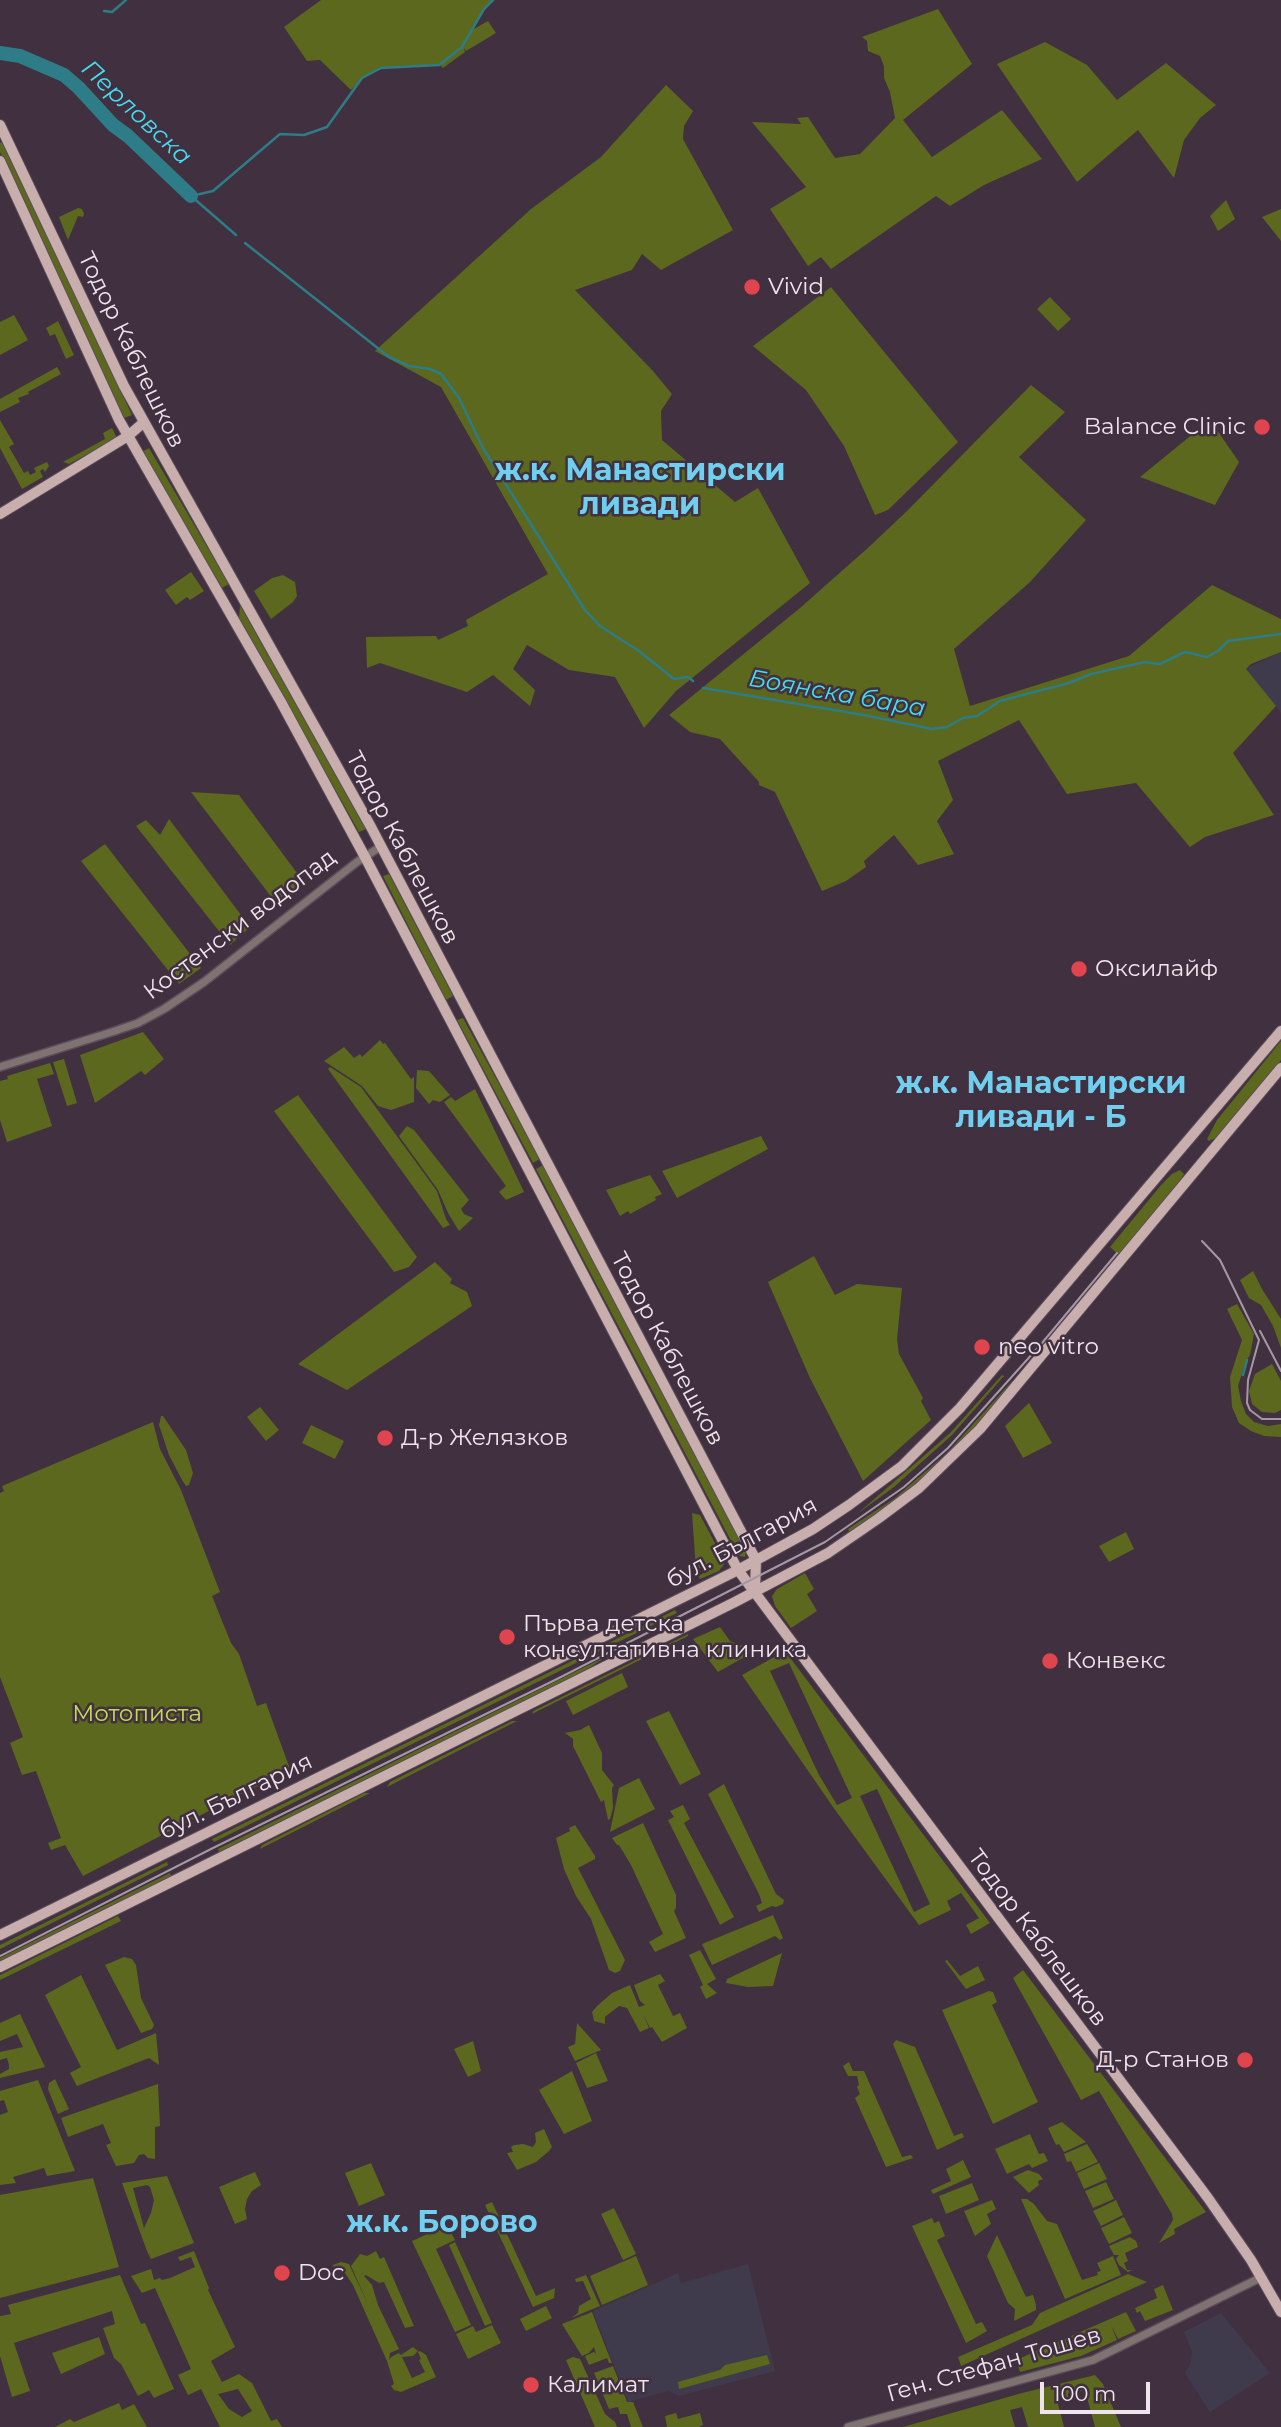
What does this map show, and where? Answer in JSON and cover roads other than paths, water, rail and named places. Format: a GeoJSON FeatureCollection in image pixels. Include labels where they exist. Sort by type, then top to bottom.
{"type":"FeatureCollection","features":[{"type":"Feature","properties":{"kind":"main road","name":"Тодор Каблешков"},"geometry":{"type":"LineString","coordinates":[[0,125],[115,370],[380,846],[756,1560]]}},
{"type":"Feature","properties":{"kind":"main road","name":"Тодор Каблешков"},"geometry":{"type":"LineString","coordinates":[[0,161],[128,436],[281,702],[365,857],[738,1570],[1208,2198],[1262,2277],[1281,2312]]}},
{"type":"Feature","properties":{"kind":"main road"},"geometry":{"type":"LineString","coordinates":[[0,514],[128,436],[143,423]]}},
{"type":"Feature","properties":{"kind":"main road","name":"бул. България"},"geometry":{"type":"LineString","coordinates":[[0,1935],[738,1570],[813,1530],[849,1506],[902,1466],[961,1408],[1281,1031]]}},
{"type":"Feature","properties":{"kind":"main road","name":"бул. България"},"geometry":{"type":"LineString","coordinates":[[0,1967],[828,1553],[919,1488],[980,1429],[1105,1283],[1281,1068]]}},
{"type":"Feature","properties":{"kind":"main road"},"geometry":{"type":"LineString","coordinates":[[754,1592],[756,1560]]}},
{"type":"Feature","properties":{"kind":"street","name":"Костенски водопад"},"geometry":{"type":"LineString","coordinates":[[0,1067],[126,1027],[164,1009],[204,982],[380,846]]}},
{"type":"Feature","properties":{"kind":"street","name":"Ген. Стефан Тошев"},"geometry":{"type":"LineString","coordinates":[[848,2427],[1093,2360],[1262,2277]]}},
{"type":"Feature","properties":{"kind":"waterway"},"geometry":{"type":"LineString","coordinates":[[104,11],[112,12],[126,0]]}},
{"type":"Feature","properties":{"kind":"waterway","name":"Перловска"},"geometry":{"type":"LineString","coordinates":[[191,196],[213,191],[280,134],[304,135],[327,127],[362,78],[381,68],[439,65],[462,47],[484,9],[493,0]]}},
{"type":"Feature","properties":{"kind":"waterway","name":"Перловска"},"geometry":{"type":"LineString","coordinates":[[0,53],[20,56],[64,75],[113,125],[191,196]]}},
{"type":"Feature","properties":{"kind":"waterway","name":"Боянска бара"},"geometry":{"type":"LineString","coordinates":[[191,196],[236,235]]}},
{"type":"Feature","properties":{"kind":"waterway","name":"Боянска бара"},"geometry":{"type":"LineString","coordinates":[[245,243],[389,357],[409,366],[430,369],[441,374],[459,398],[483,448],[585,610],[600,626],[639,651],[674,679],[688,677],[693,681]]}},
{"type":"Feature","properties":{"kind":"waterway","name":"Боянска бара"},"geometry":{"type":"LineString","coordinates":[[703,688],[932,729],[947,727],[963,718],[977,716],[1000,701],[1069,683],[1091,674],[1145,662],[1160,664],[1185,652],[1207,657],[1228,641],[1281,634]]}},
{"type":"Feature","properties":{"kind":"waterway"},"geometry":{"type":"LineString","coordinates":[[1243,1375],[1247,1360]]}},
{"type":"Feature","properties":{"kind":"tram line"},"geometry":{"type":"LineString","coordinates":[[1202,1241],[1220,1260],[1259,1340],[1248,1380],[1247,1403],[1250,1410],[1262,1419],[1281,1419]]}},
{"type":"Feature","properties":{"kind":"tram line"},"geometry":{"type":"LineString","coordinates":[[0,1956],[557,1679],[825,1542],[904,1487],[948,1448],[1042,1343],[1117,1253]]}},
{"type":"Feature","properties":{"kind":"tram line"},"geometry":{"type":"LineString","coordinates":[[1260,1331],[1281,1371]]}},
{"type":"Feature","properties":{"kind":"place","name":"Vivid"},"geometry":{"type":"Point","coordinates":[752,287]}},
{"type":"Feature","properties":{"kind":"place","name":"Balance Clinic"},"geometry":{"type":"Point","coordinates":[1262,427]}},
{"type":"Feature","properties":{"kind":"place","name":"Оксилайф"},"geometry":{"type":"Point","coordinates":[1079,969]}},
{"type":"Feature","properties":{"kind":"place","name":"neo vitro"},"geometry":{"type":"Point","coordinates":[982,1347]}},
{"type":"Feature","properties":{"kind":"place","name":"Д-р Желязков"},"geometry":{"type":"Point","coordinates":[385,1438]}},
{"type":"Feature","properties":{"kind":"place","name":"Първа детска консултативна клиника"},"geometry":{"type":"Point","coordinates":[507,1637]}},
{"type":"Feature","properties":{"kind":"place","name":"Конвекс"},"geometry":{"type":"Point","coordinates":[1050,1661]}},
{"type":"Feature","properties":{"kind":"place","name":"Д-р Станов"},"geometry":{"type":"Point","coordinates":[1245,2060]}},
{"type":"Feature","properties":{"kind":"place","name":"Doc"},"geometry":{"type":"Point","coordinates":[282,2273]}},
{"type":"Feature","properties":{"kind":"place","name":"Калимат"},"geometry":{"type":"Point","coordinates":[531,2385]}},
{"type":"Feature","properties":{"kind":"district","name":"ж.к. Манастирски ливади"},"geometry":{"type":"Point","coordinates":[640,488]}},
{"type":"Feature","properties":{"kind":"district","name":"ж.к. Манастирски ливади - Б"},"geometry":{"type":"Point","coordinates":[1041,1101]}},
{"type":"Feature","properties":{"kind":"district","name":"ж.к. Борово"},"geometry":{"type":"Point","coordinates":[442,2223]}},
{"type":"Feature","properties":{"kind":"park label","name":"Мотописта"},"geometry":{"type":"Point","coordinates":[137,1714]}}]}
